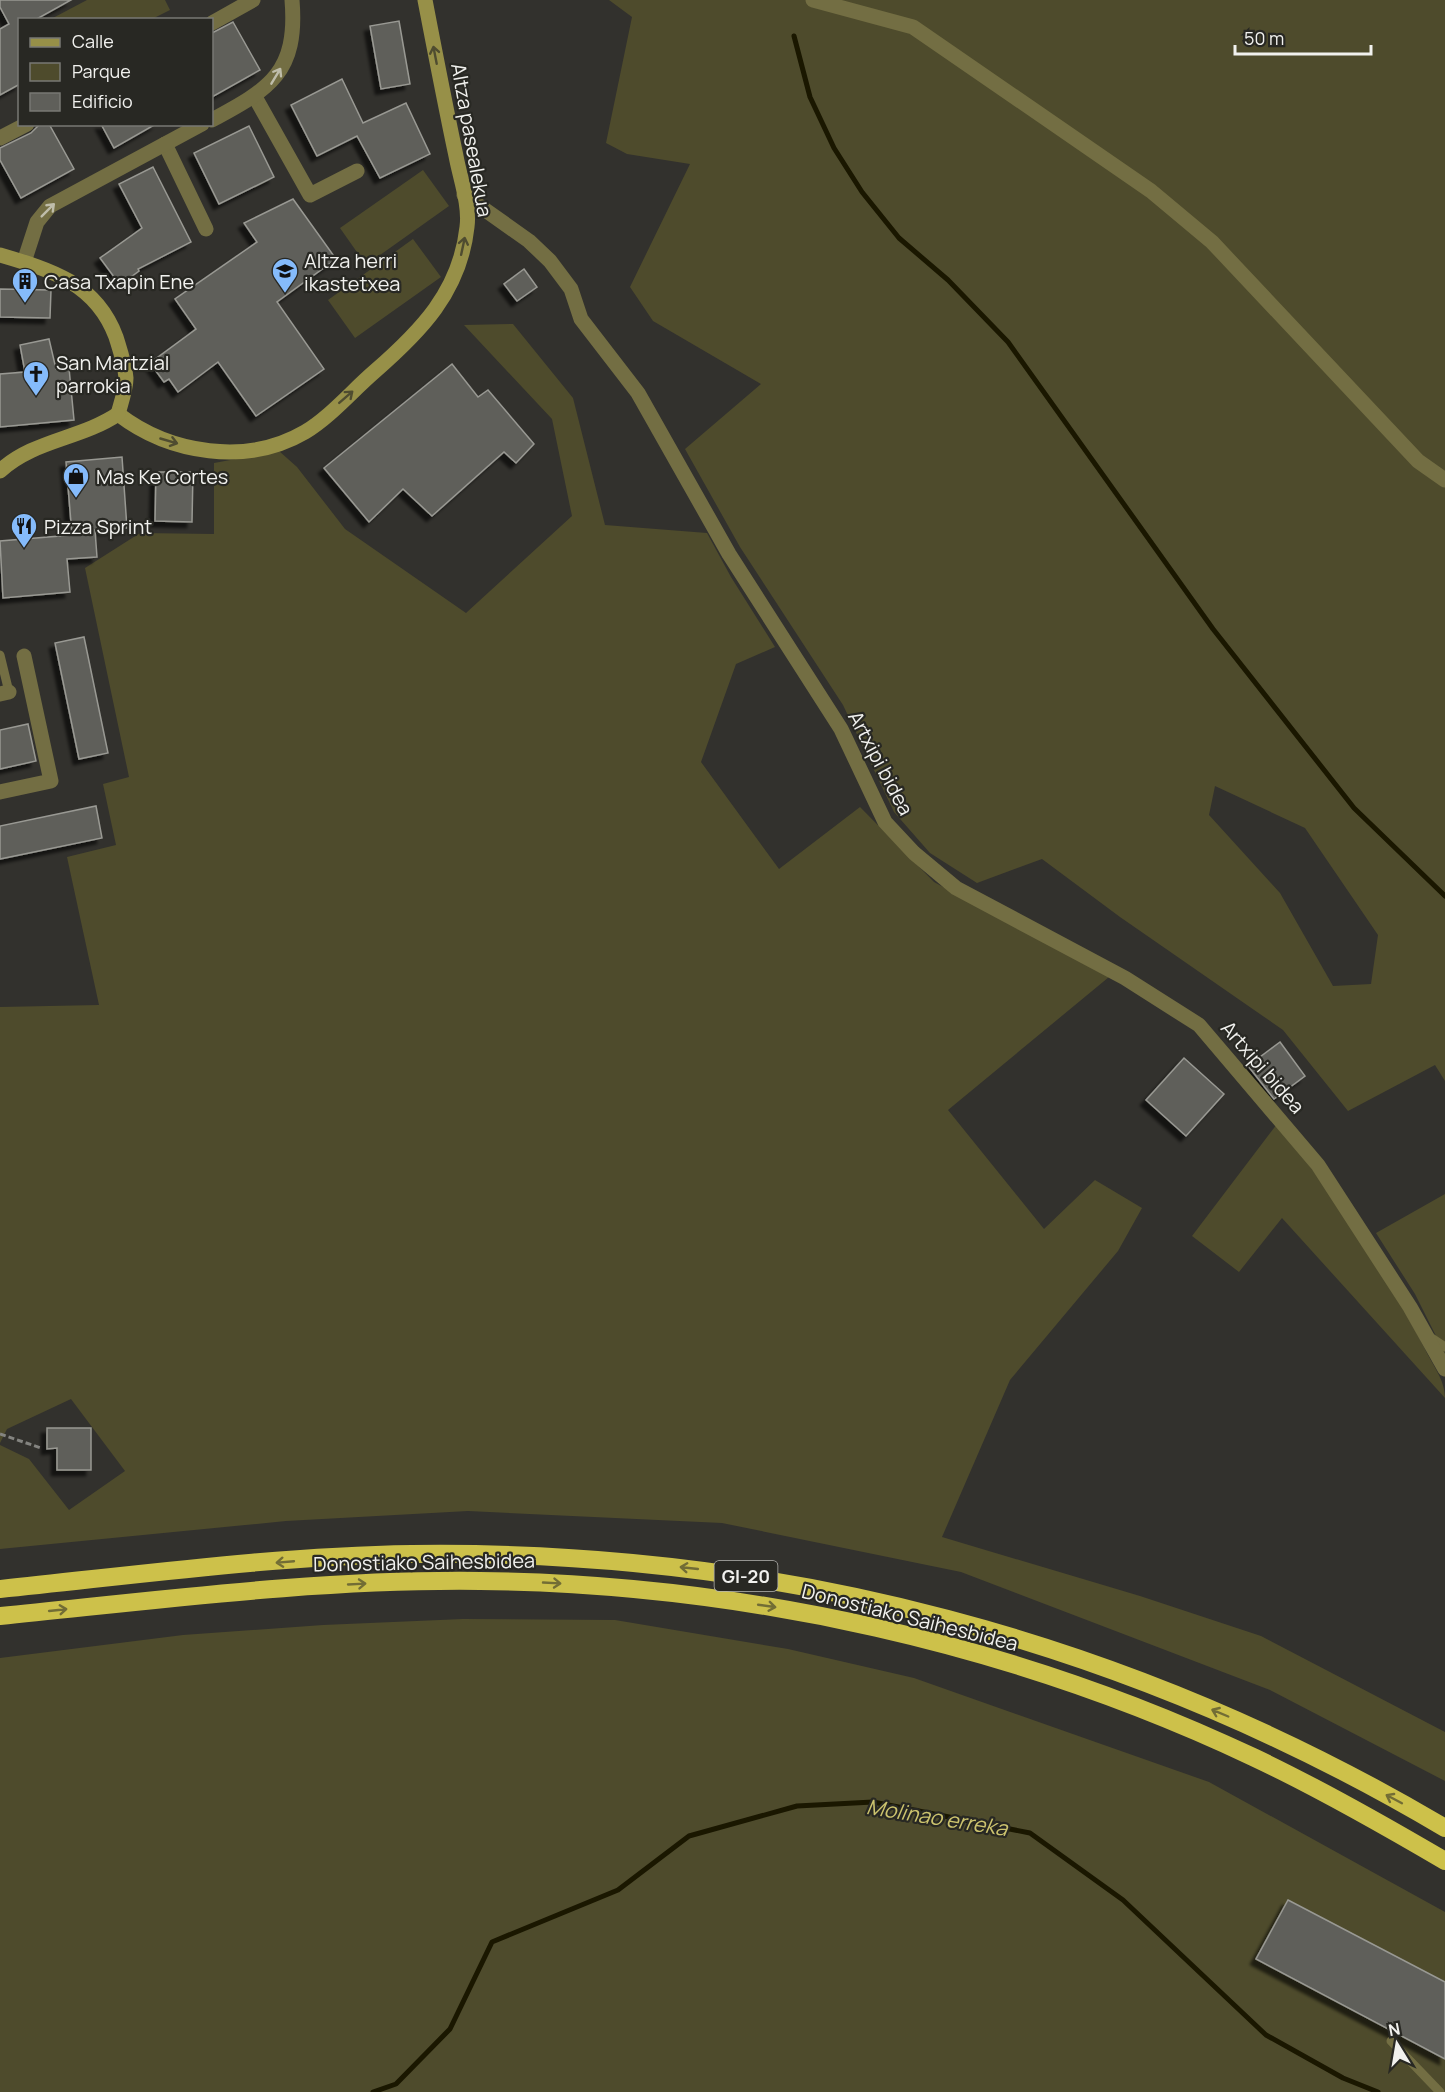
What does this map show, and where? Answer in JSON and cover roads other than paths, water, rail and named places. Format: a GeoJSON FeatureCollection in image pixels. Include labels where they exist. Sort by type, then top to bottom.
{"type":"FeatureCollection","features":[{"type":"Feature","properties":{"kind":"highway","name":"Donostiako Saihesbidea"},"geometry":{"type":"LineString","coordinates":[[0,1589],[243,1565],[409,1554],[550,1556],[627,1561],[778,1582],[949,1618],[1011,1635],[1131,1676],[1264,1731],[1347,1773],[1445,1828]]}},
{"type":"Feature","properties":{"kind":"highway","name":"Donostiako Saihesbidea"},"geometry":{"type":"LineString","coordinates":[[0,1616],[234,1593],[409,1581],[548,1583],[625,1588],[783,1609],[992,1659],[1121,1702],[1251,1756],[1322,1791],[1445,1861]]}},
{"type":"Feature","properties":{"kind":"street"},"geometry":{"type":"LineString","coordinates":[[213,22],[253,0]]}},
{"type":"Feature","properties":{"kind":"street"},"geometry":{"type":"LineString","coordinates":[[213,119],[255,97],[273,82],[285,60],[292,38],[292,0]]}},
{"type":"Feature","properties":{"kind":"street","name":"Altza pasealekua"},"geometry":{"type":"LineString","coordinates":[[118,414],[139,430],[209,452],[245,452],[279,444],[306,431],[415,337],[441,301],[456,274],[468,226],[464,195],[424,0]]}},
{"type":"Feature","properties":{"kind":"street"},"geometry":{"type":"LineString","coordinates":[[813,0],[913,27],[1151,191],[1212,242],[1419,461],[1445,480]]}},
{"type":"Feature","properties":{"kind":"street"},"geometry":{"type":"LineString","coordinates":[[255,97],[310,195],[357,171]]}},
{"type":"Feature","properties":{"kind":"street"},"geometry":{"type":"LineString","coordinates":[[0,138],[23,126]]}},
{"type":"Feature","properties":{"kind":"street"},"geometry":{"type":"LineString","coordinates":[[24,262],[37,222],[50,206],[198,126]]}},
{"type":"Feature","properties":{"kind":"street"},"geometry":{"type":"LineString","coordinates":[[165,144],[206,229]]}},
{"type":"Feature","properties":{"kind":"street","name":"Artxipi bidea"},"geometry":{"type":"LineString","coordinates":[[464,195],[529,241],[550,261],[571,289],[581,319],[638,393],[729,554],[841,729],[885,822],[914,853],[956,888],[1125,978],[1198,1025],[1318,1165],[1426,1334],[1445,1370]]}},
{"type":"Feature","properties":{"kind":"street"},"geometry":{"type":"LineString","coordinates":[[0,255],[47,270],[87,291],[104,312],[121,353],[126,379],[118,414],[102,425],[34,448],[0,471]]}},
{"type":"Feature","properties":{"kind":"street"},"geometry":{"type":"LineString","coordinates":[[0,792],[51,781],[24,656]]}},
{"type":"Feature","properties":{"kind":"lane"},"geometry":{"type":"LineString","coordinates":[[0,655],[4,693]]}},
{"type":"Feature","properties":{"kind":"lane"},"geometry":{"type":"LineString","coordinates":[[1426,1334],[1445,1347]]}},
{"type":"Feature","properties":{"kind":"lane"},"geometry":{"type":"LineString","coordinates":[[1391,2040],[1440,2092]]}},
{"type":"Feature","properties":{"kind":"waterway"},"geometry":{"type":"LineString","coordinates":[[794,36],[810,97],[834,148],[862,192],[899,238],[948,280],[1008,342],[1213,629],[1354,808],[1445,896]]}},
{"type":"Feature","properties":{"kind":"waterway","name":"Molinao erreka"},"geometry":{"type":"LineString","coordinates":[[373,2092],[396,2084],[450,2029],[492,1942],[618,1890],[689,1836],[797,1806],[873,1802],[1030,1833],[1123,1900],[1266,2035],[1343,2078],[1378,2092]]}},
{"type":"Feature","properties":{"kind":"place","name":"Altza herri ikastetxea"},"geometry":{"type":"Point","coordinates":[285,294]}},
{"type":"Feature","properties":{"kind":"place","name":"Casa Txapin Ene"},"geometry":{"type":"Point","coordinates":[25,304]}},
{"type":"Feature","properties":{"kind":"place","name":"San Martzial parrokia"},"geometry":{"type":"Point","coordinates":[36,397]}},
{"type":"Feature","properties":{"kind":"place","name":"Mas Ke Cortes"},"geometry":{"type":"Point","coordinates":[76,499]}},
{"type":"Feature","properties":{"kind":"place","name":"Pizza Sprint"},"geometry":{"type":"Point","coordinates":[24,549]}}]}
